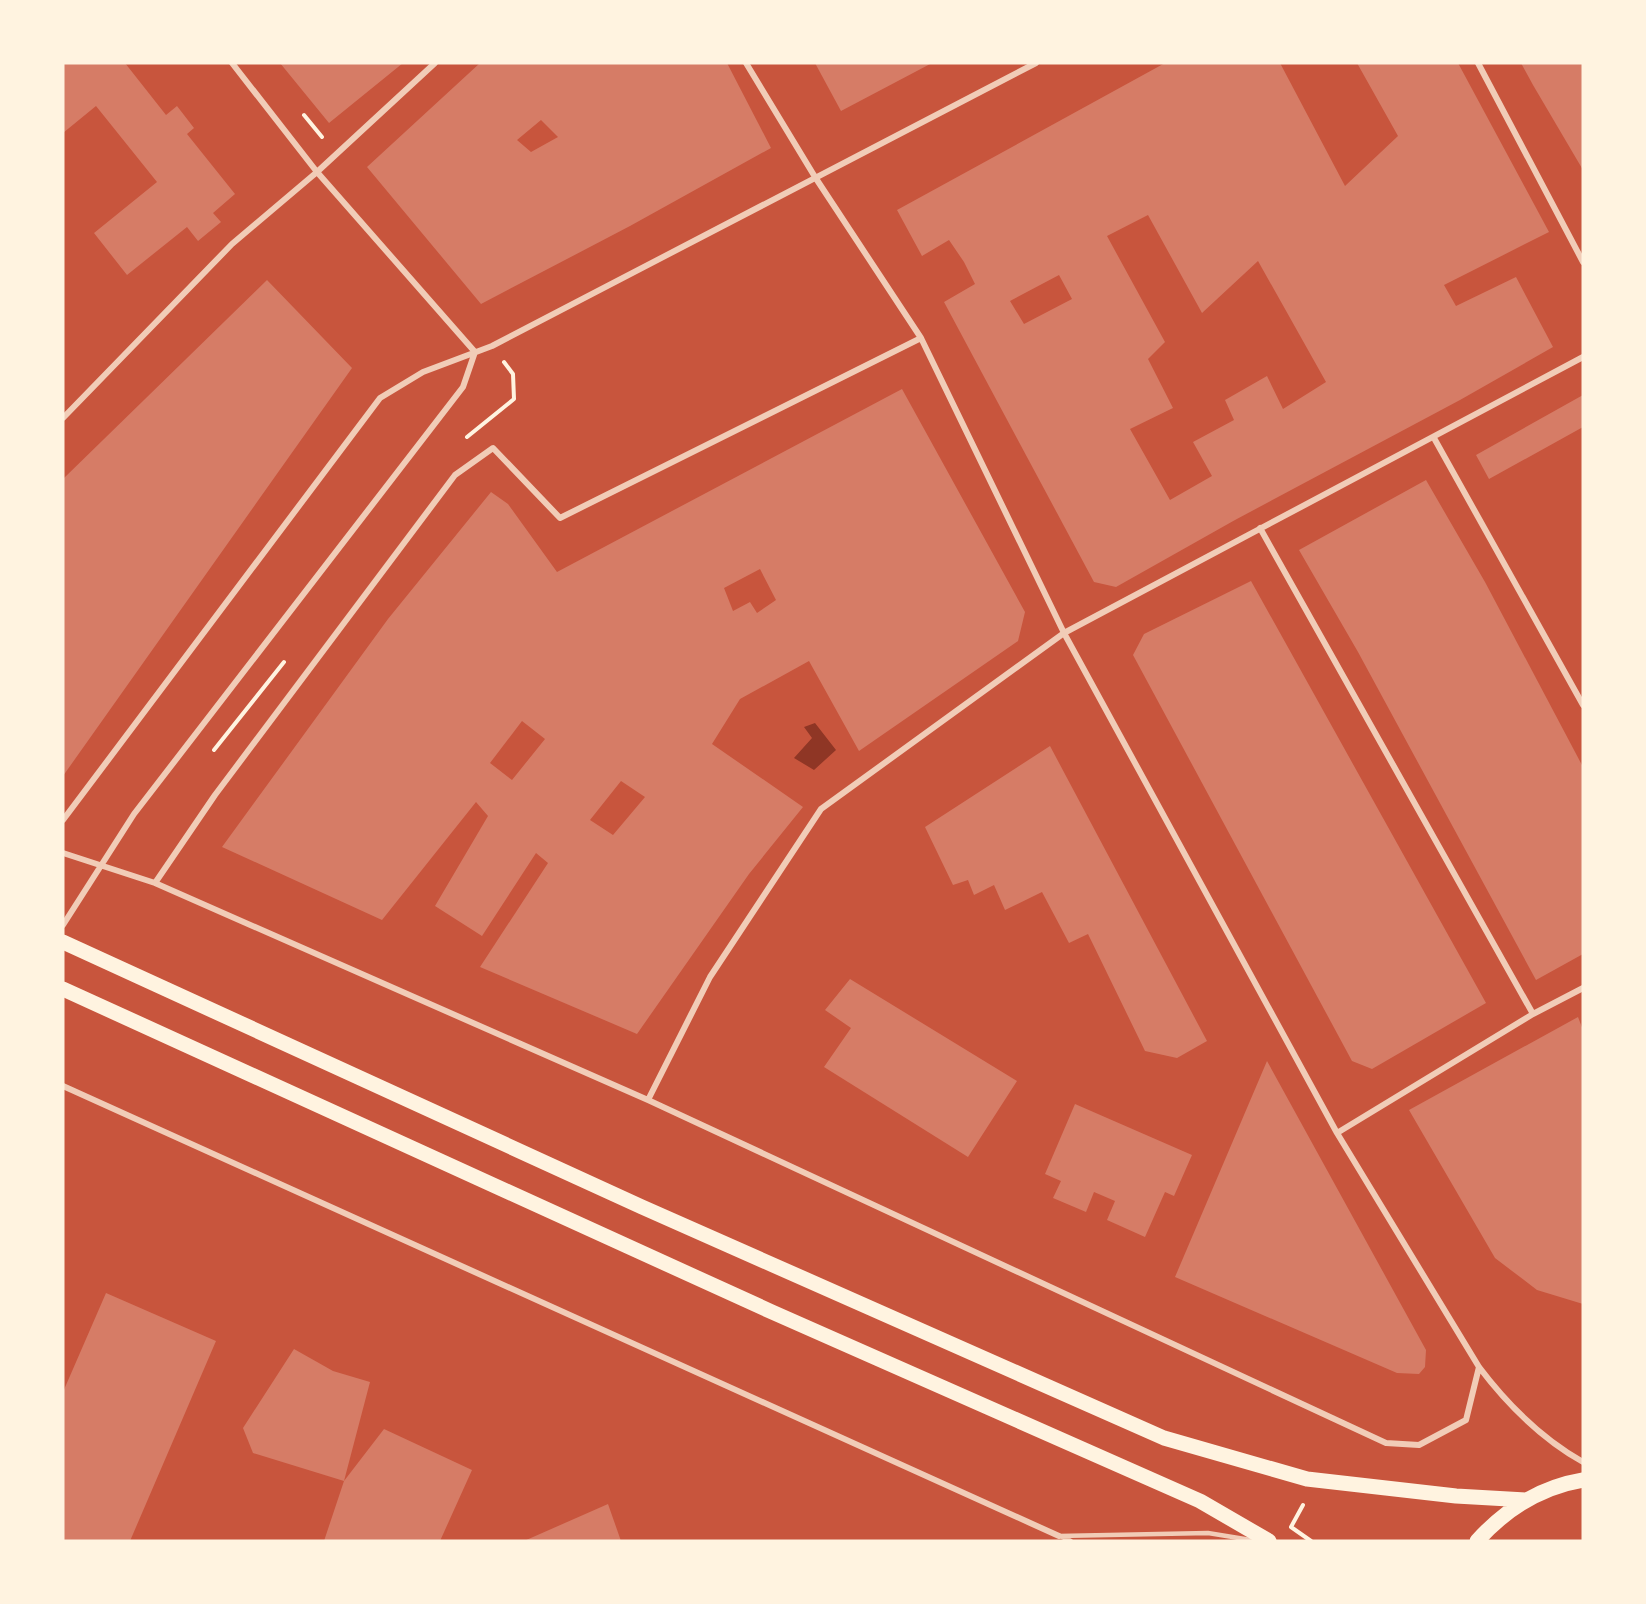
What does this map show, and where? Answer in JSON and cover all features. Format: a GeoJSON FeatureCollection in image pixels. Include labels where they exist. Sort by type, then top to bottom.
{"type":"FeatureCollection","features":[{"type":"Feature","properties":{"kind":"main road"},"geometry":{"type":"LineString","coordinates":[[63,942],[642,1207],[1164,1438],[1308,1479],[1456,1496],[1526,1500]]}},
{"type":"Feature","properties":{"kind":"main road"},"geometry":{"type":"LineString","coordinates":[[63,989],[772,1312],[1200,1501],[1269,1541]]}},
{"type":"Feature","properties":{"kind":"main road"},"geometry":{"type":"LineString","coordinates":[[1477,1541],[1494,1523],[1526,1500],[1552,1488],[1583,1480]]}},
{"type":"Feature","properties":{"kind":"street"},"geometry":{"type":"LineString","coordinates":[[232,63],[317,172],[475,352]]}},
{"type":"Feature","properties":{"kind":"street"},"geometry":{"type":"LineString","coordinates":[[63,418],[232,244],[317,172],[435,63]]}},
{"type":"Feature","properties":{"kind":"street"},"geometry":{"type":"LineString","coordinates":[[746,63],[815,177],[921,338],[1064,633],[1337,1133],[1479,1367],[1503,1400],[1567,1453],[1583,1462]]}},
{"type":"Feature","properties":{"kind":"street"},"geometry":{"type":"LineString","coordinates":[[63,820],[380,398],[423,372],[492,346],[1036,63]]}},
{"type":"Feature","properties":{"kind":"street"},"geometry":{"type":"LineString","coordinates":[[1478,63],[1583,262]]}},
{"type":"Feature","properties":{"kind":"street"},"geometry":{"type":"LineString","coordinates":[[155,883],[215,795],[455,475],[492,448],[560,518],[921,338]]}},
{"type":"Feature","properties":{"kind":"street"},"geometry":{"type":"LineString","coordinates":[[63,925],[134,814],[463,387],[475,352]]}},
{"type":"Feature","properties":{"kind":"street"},"geometry":{"type":"LineString","coordinates":[[648,1100],[710,976],[821,809],[1064,633],[1583,357]]}},
{"type":"Feature","properties":{"kind":"street"},"geometry":{"type":"LineString","coordinates":[[1434,438],[1583,705]]}},
{"type":"Feature","properties":{"kind":"street"},"geometry":{"type":"LineString","coordinates":[[1260,528],[1533,1014]]}},
{"type":"Feature","properties":{"kind":"street"},"geometry":{"type":"LineString","coordinates":[[63,853],[155,883],[648,1100],[1386,1443],[1419,1445],[1466,1420],[1479,1367]]}},
{"type":"Feature","properties":{"kind":"street"},"geometry":{"type":"LineString","coordinates":[[1337,1133],[1533,1014],[1583,988]]}},
{"type":"Feature","properties":{"kind":"street"},"geometry":{"type":"LineString","coordinates":[[63,1086],[1059,1536]]}},
{"type":"Feature","properties":{"kind":"lane"},"geometry":{"type":"LineString","coordinates":[[1059,1536],[1208,1533],[1257,1541]]}},
{"type":"Feature","properties":{"kind":"lane"},"geometry":{"type":"LineString","coordinates":[[1059,1536],[1071,1541]]}},
{"type":"Feature","properties":{"kind":"path"},"geometry":{"type":"LineString","coordinates":[[1303,1505],[1292,1527],[1311,1541]]}},
{"type":"Feature","properties":{"kind":"shaded area"},"geometry":{"type":"Polygon","coordinates":[[[815,723],[836,750],[814,770],[794,758],[812,738],[804,727],[815,723]]]}},
{"type":"Feature","properties":{"kind":"building"},"geometry":{"type":"Polygon","coordinates":[[[63,63],[125,63],[166,115],[177,106],[194,128],[187,134],[235,194],[213,213],[221,222],[198,241],[187,227],[127,275],[94,233],[157,182],[96,106],[63,133],[63,63]]]}},
{"type":"Feature","properties":{"kind":"building"},"geometry":{"type":"Polygon","coordinates":[[[280,63],[403,63],[329,123],[280,63]]]}},
{"type":"Feature","properties":{"kind":"building"},"geometry":{"type":"Polygon","coordinates":[[[480,63],[727,63],[771,148],[630,226],[481,304],[367,167],[480,63]],[[541,120],[517,140],[531,152],[558,137],[541,120]]]}},
{"type":"Feature","properties":{"kind":"building"},"geometry":{"type":"Polygon","coordinates":[[[815,63],[932,63],[841,111],[815,63]]]}},
{"type":"Feature","properties":{"kind":"building"},"geometry":{"type":"Polygon","coordinates":[[[1165,63],[1280,63],[1345,186],[1398,136],[1357,63],[1458,63],[1549,232],[1444,285],[1456,306],[1516,277],[1553,347],[1116,587],[1094,582],[944,302],[975,284],[964,262],[949,240],[922,256],[897,210],[1165,63]],[[1148,215],[1107,236],[1165,342],[1148,359],[1173,408],[1130,429],[1170,500],[1212,476],[1193,442],[1234,420],[1225,400],[1267,376],[1283,409],[1326,382],[1258,261],[1202,313],[1148,215]],[[1059,275],[1010,301],[1024,324],[1072,299],[1059,275]]]}},
{"type":"Feature","properties":{"kind":"building"},"geometry":{"type":"Polygon","coordinates":[[[1521,63],[1583,63],[1583,170],[1533,85],[1521,63]]]}},
{"type":"Feature","properties":{"kind":"building"},"geometry":{"type":"Polygon","coordinates":[[[267,280],[352,368],[63,776],[63,479],[267,280]]]}},
{"type":"Feature","properties":{"kind":"building"},"geometry":{"type":"Polygon","coordinates":[[[902,389],[1025,612],[1018,641],[859,751],[809,661],[740,699],[712,744],[803,807],[749,874],[637,1034],[480,967],[548,863],[536,853],[482,936],[435,906],[488,816],[476,802],[382,920],[222,847],[388,619],[491,492],[508,504],[557,572],[902,389]],[[760,569],[724,588],[733,611],[750,602],[757,613],[776,600],[760,569]],[[522,721],[490,763],[512,780],[545,739],[522,721]],[[621,781],[590,820],[613,835],[645,797],[621,781]]]}},
{"type":"Feature","properties":{"kind":"building"},"geometry":{"type":"Polygon","coordinates":[[[1583,395],[1583,427],[1489,479],[1476,455],[1583,395]]]}},
{"type":"Feature","properties":{"kind":"building"},"geometry":{"type":"Polygon","coordinates":[[[1426,480],[1485,582],[1583,767],[1583,954],[1536,980],[1358,652],[1299,550],[1426,480]]]}},
{"type":"Feature","properties":{"kind":"building"},"geometry":{"type":"Polygon","coordinates":[[[1251,581],[1486,1003],[1372,1069],[1352,1061],[1133,655],[1144,634],[1251,581]]]}},
{"type":"Feature","properties":{"kind":"building"},"geometry":{"type":"Polygon","coordinates":[[[1050,746],[1207,1041],[1177,1058],[1145,1051],[1088,934],[1069,943],[1042,892],[1005,910],[994,885],[974,895],[968,880],[953,885],[925,827],[1050,746]]]}},
{"type":"Feature","properties":{"kind":"building"},"geometry":{"type":"Polygon","coordinates":[[[850,979],[1017,1081],[968,1157],[824,1067],[851,1028],[825,1010],[850,979]]]}},
{"type":"Feature","properties":{"kind":"building"},"geometry":{"type":"Polygon","coordinates":[[[1578,1017],[1583,1030],[1583,1304],[1537,1290],[1495,1258],[1409,1110],[1578,1017]]]}},
{"type":"Feature","properties":{"kind":"building"},"geometry":{"type":"Polygon","coordinates":[[[1267,1061],[1426,1350],[1425,1367],[1419,1374],[1397,1373],[1175,1277],[1267,1061]]]}},
{"type":"Feature","properties":{"kind":"building"},"geometry":{"type":"Polygon","coordinates":[[[1075,1104],[1192,1155],[1174,1196],[1165,1192],[1145,1237],[1107,1220],[1115,1201],[1094,1192],[1086,1212],[1053,1198],[1061,1181],[1045,1174],[1075,1104]]]}},
{"type":"Feature","properties":{"kind":"building"},"geometry":{"type":"Polygon","coordinates":[[[106,1293],[216,1341],[130,1541],[63,1541],[63,1392],[106,1293]]]}},
{"type":"Feature","properties":{"kind":"building"},"geometry":{"type":"Polygon","coordinates":[[[294,1349],[333,1371],[370,1382],[344,1481],[253,1453],[243,1428],[294,1349]]]}},
{"type":"Feature","properties":{"kind":"building"},"geometry":{"type":"Polygon","coordinates":[[[384,1429],[472,1470],[440,1541],[324,1541],[344,1481],[384,1429]]]}},
{"type":"Feature","properties":{"kind":"building"},"geometry":{"type":"Polygon","coordinates":[[[608,1504],[621,1541],[524,1541],[608,1504]]]}}]}
